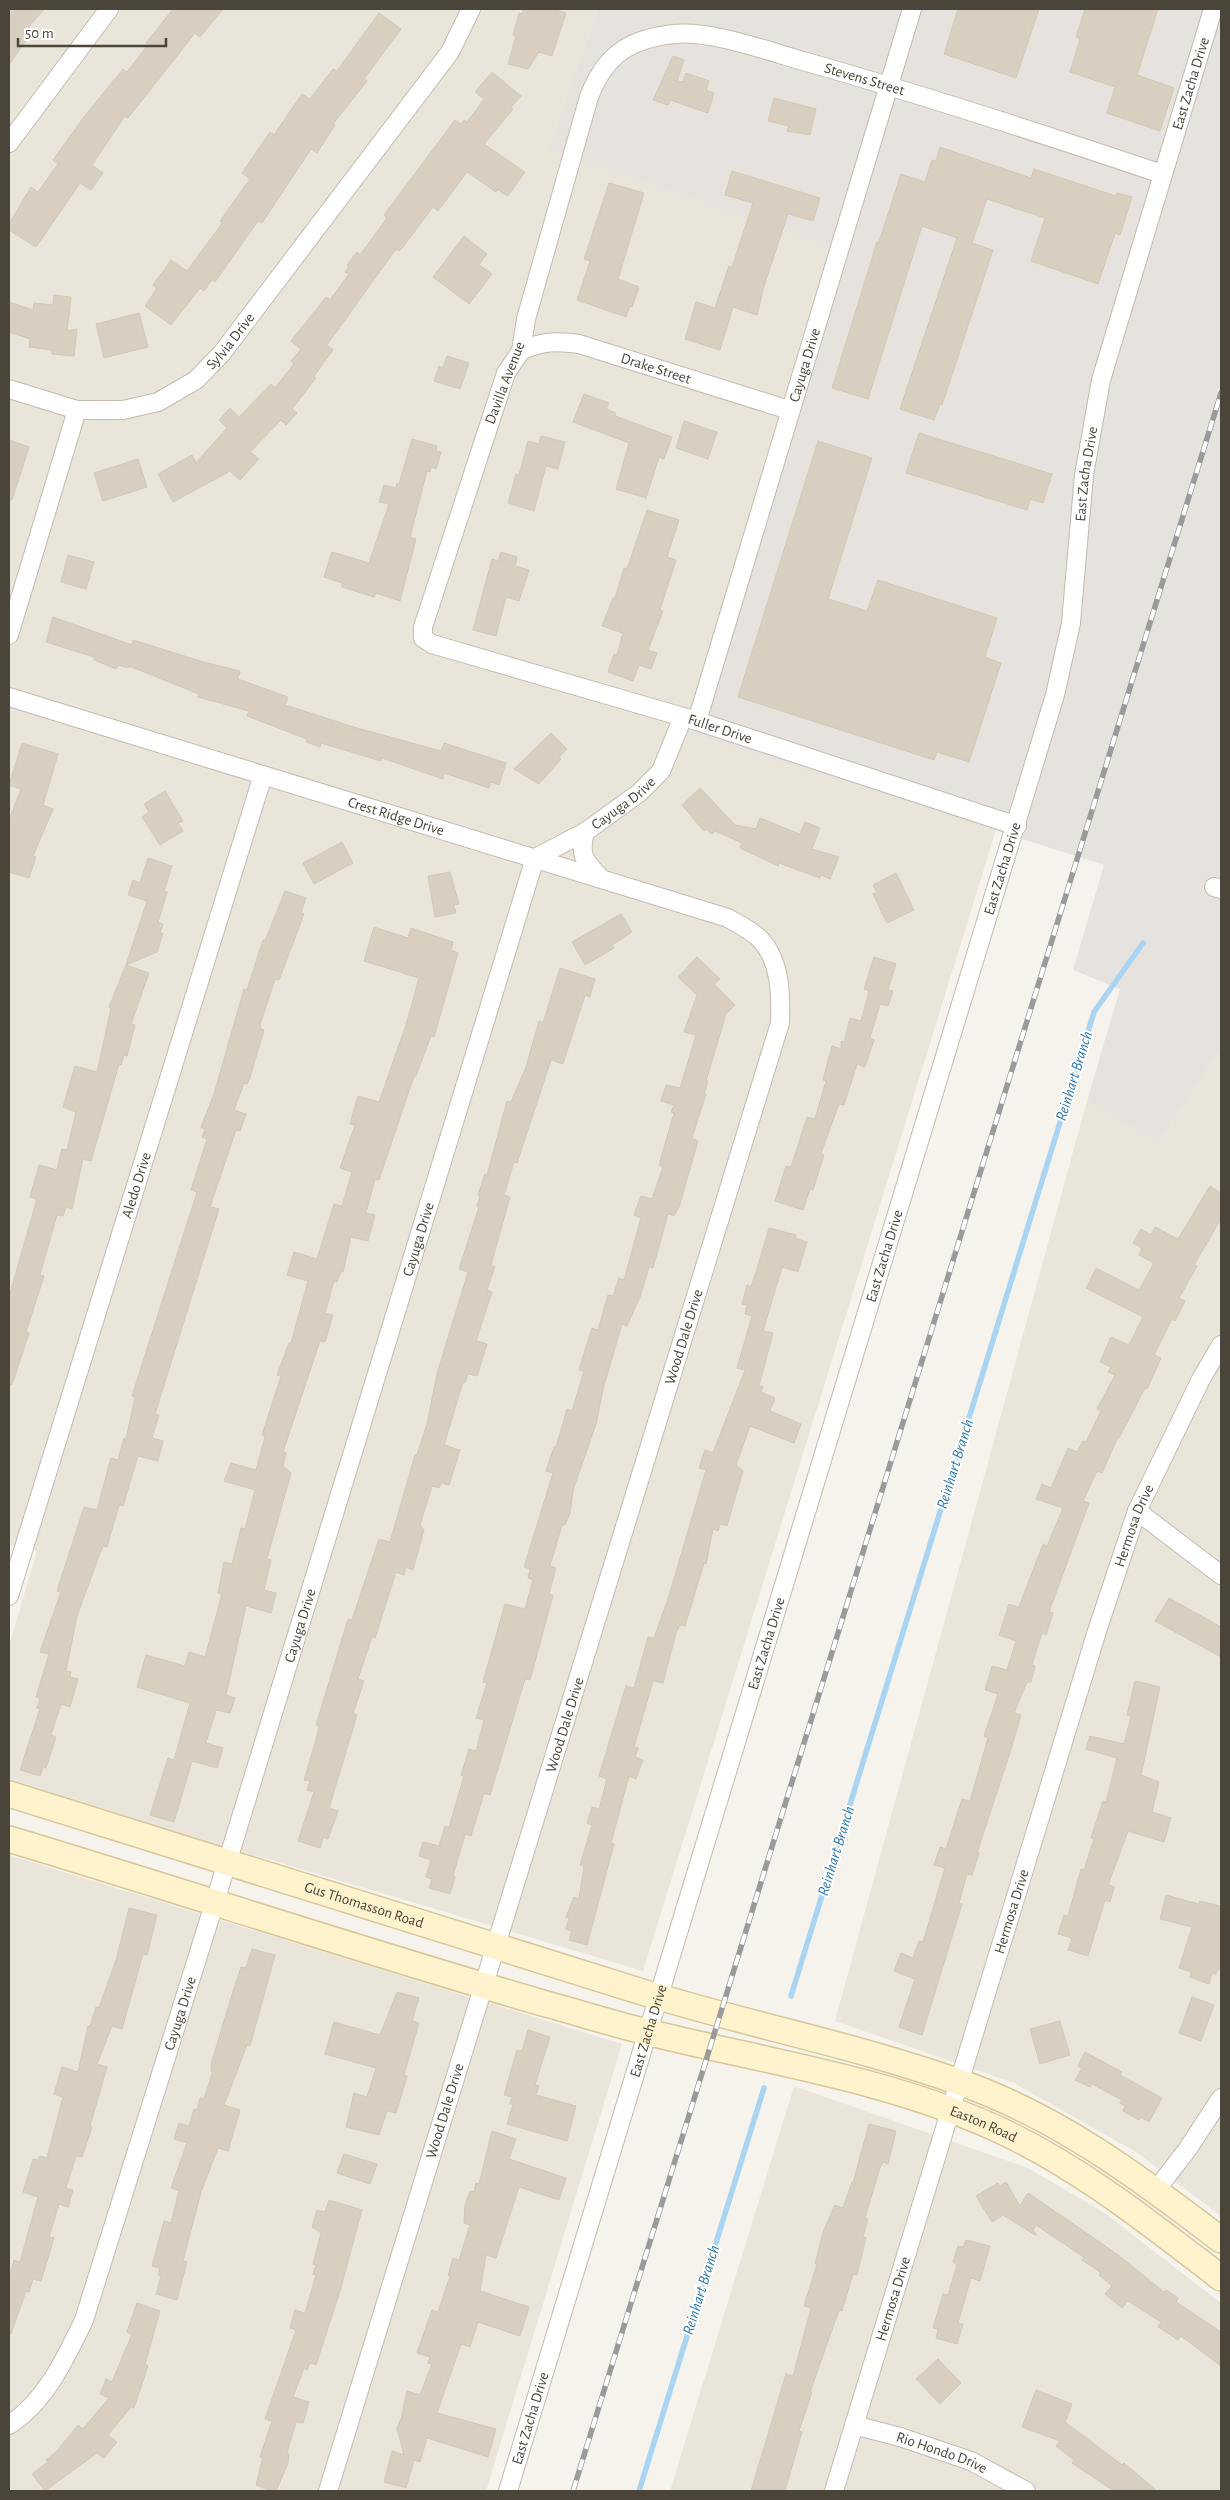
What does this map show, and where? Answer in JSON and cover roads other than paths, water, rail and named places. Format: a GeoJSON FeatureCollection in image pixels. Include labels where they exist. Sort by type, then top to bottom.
{"type":"FeatureCollection","features":[{"type":"Feature","properties":{"kind":"main road","name":"Gus Thomasson Road"},"geometry":{"type":"LineString","coordinates":[[9,1794],[658,1997],[721,2014]]}},
{"type":"Feature","properties":{"kind":"main road"},"geometry":{"type":"LineString","coordinates":[[9,1838],[484,1986],[647,2032]]}},
{"type":"Feature","properties":{"kind":"main road","name":"Easton Road"},"geometry":{"type":"LineString","coordinates":[[721,2014],[812,2037],[959,2082],[1005,2100],[1085,2142],[1156,2190],[1221,2240]]}},
{"type":"Feature","properties":{"kind":"main road","name":"Easton Road"},"geometry":{"type":"LineString","coordinates":[[647,2032],[843,2077],[951,2110],[995,2128],[1072,2168],[1137,2213],[1221,2278]]}},
{"type":"Feature","properties":{"kind":"main road"},"geometry":{"type":"LineString","coordinates":[[1137,2213],[1156,2190]]}},
{"type":"Feature","properties":{"kind":"street"},"geometry":{"type":"LineString","coordinates":[[9,143],[108,9]]}},
{"type":"Feature","properties":{"kind":"street","name":"Sylvia Drive"},"geometry":{"type":"LineString","coordinates":[[77,410],[122,410],[158,402],[196,380],[222,353],[450,52],[471,9]]}},
{"type":"Feature","properties":{"kind":"street","name":"Cayuga Drive"},"geometry":{"type":"LineString","coordinates":[[9,2425],[37,2402],[63,2362],[84,2320],[228,1861],[535,858],[584,832],[639,792],[661,771],[690,719],[789,410],[912,9]]}},
{"type":"Feature","properties":{"kind":"street","name":"East Zacha Drive"},"geometry":{"type":"LineString","coordinates":[[508,2491],[1017,826],[1055,695],[1071,623],[1084,475],[1101,380],[1213,9]]}},
{"type":"Feature","properties":{"kind":"street","name":"Stevens Street"},"geometry":{"type":"LineString","coordinates":[[589,97],[598,75],[618,53],[640,41],[676,34],[709,36],[889,85],[1162,174]]}},
{"type":"Feature","properties":{"kind":"street","name":"Davilla Avenue"},"geometry":{"type":"LineString","coordinates":[[423,638],[423,627],[506,373],[521,351],[526,318],[589,97]]}},
{"type":"Feature","properties":{"kind":"street","name":"Drake Street"},"geometry":{"type":"LineString","coordinates":[[521,351],[535,344],[556,340],[579,344],[789,410]]}},
{"type":"Feature","properties":{"kind":"street"},"geometry":{"type":"LineString","coordinates":[[9,389],[77,410],[9,635]]}},
{"type":"Feature","properties":{"kind":"street","name":"Fuller Drive"},"geometry":{"type":"LineString","coordinates":[[423,638],[432,644],[690,719],[1017,826]]}},
{"type":"Feature","properties":{"kind":"street","name":"Crest Ridge Drive"},"geometry":{"type":"LineString","coordinates":[[9,696],[728,918],[759,937],[771,956]]}},
{"type":"Feature","properties":{"kind":"street","name":"Aledo Drive"},"geometry":{"type":"LineString","coordinates":[[9,1596],[263,775]]}},
{"type":"Feature","properties":{"kind":"street","name":"Cayuga Drive"},"geometry":{"type":"LineString","coordinates":[[584,832],[581,848],[586,862],[601,878]]}},
{"type":"Feature","properties":{"kind":"street","name":"Wood Dale Drive"},"geometry":{"type":"LineString","coordinates":[[328,2491],[780,1023],[781,989],[771,956]]}},
{"type":"Feature","properties":{"kind":"street","name":"Hermosa Drive"},"geometry":{"type":"LineString","coordinates":[[834,2491],[1097,1631],[1137,1511],[1201,1379],[1221,1345]]}},
{"type":"Feature","properties":{"kind":"street"},"geometry":{"type":"LineString","coordinates":[[1137,1511],[1221,1575]]}},
{"type":"Feature","properties":{"kind":"street"},"geometry":{"type":"LineString","coordinates":[[1156,2190],[1187,2150],[1221,2098]]}},
{"type":"Feature","properties":{"kind":"street","name":"Rio Hondo Drive"},"geometry":{"type":"LineString","coordinates":[[854,2425],[900,2437],[971,2461],[1026,2491]]}},
{"type":"Feature","properties":{"kind":"waterway","name":"Reinhart Branch"},"geometry":{"type":"LineString","coordinates":[[791,1996],[1094,1012],[1143,943]]}},
{"type":"Feature","properties":{"kind":"waterway","name":"Reinhart Branch"},"geometry":{"type":"LineString","coordinates":[[639,2491],[764,2088]]}},
{"type":"Feature","properties":{"kind":"railway"},"geometry":{"type":"LineString","coordinates":[[573,2491],[1221,393]]}}]}
